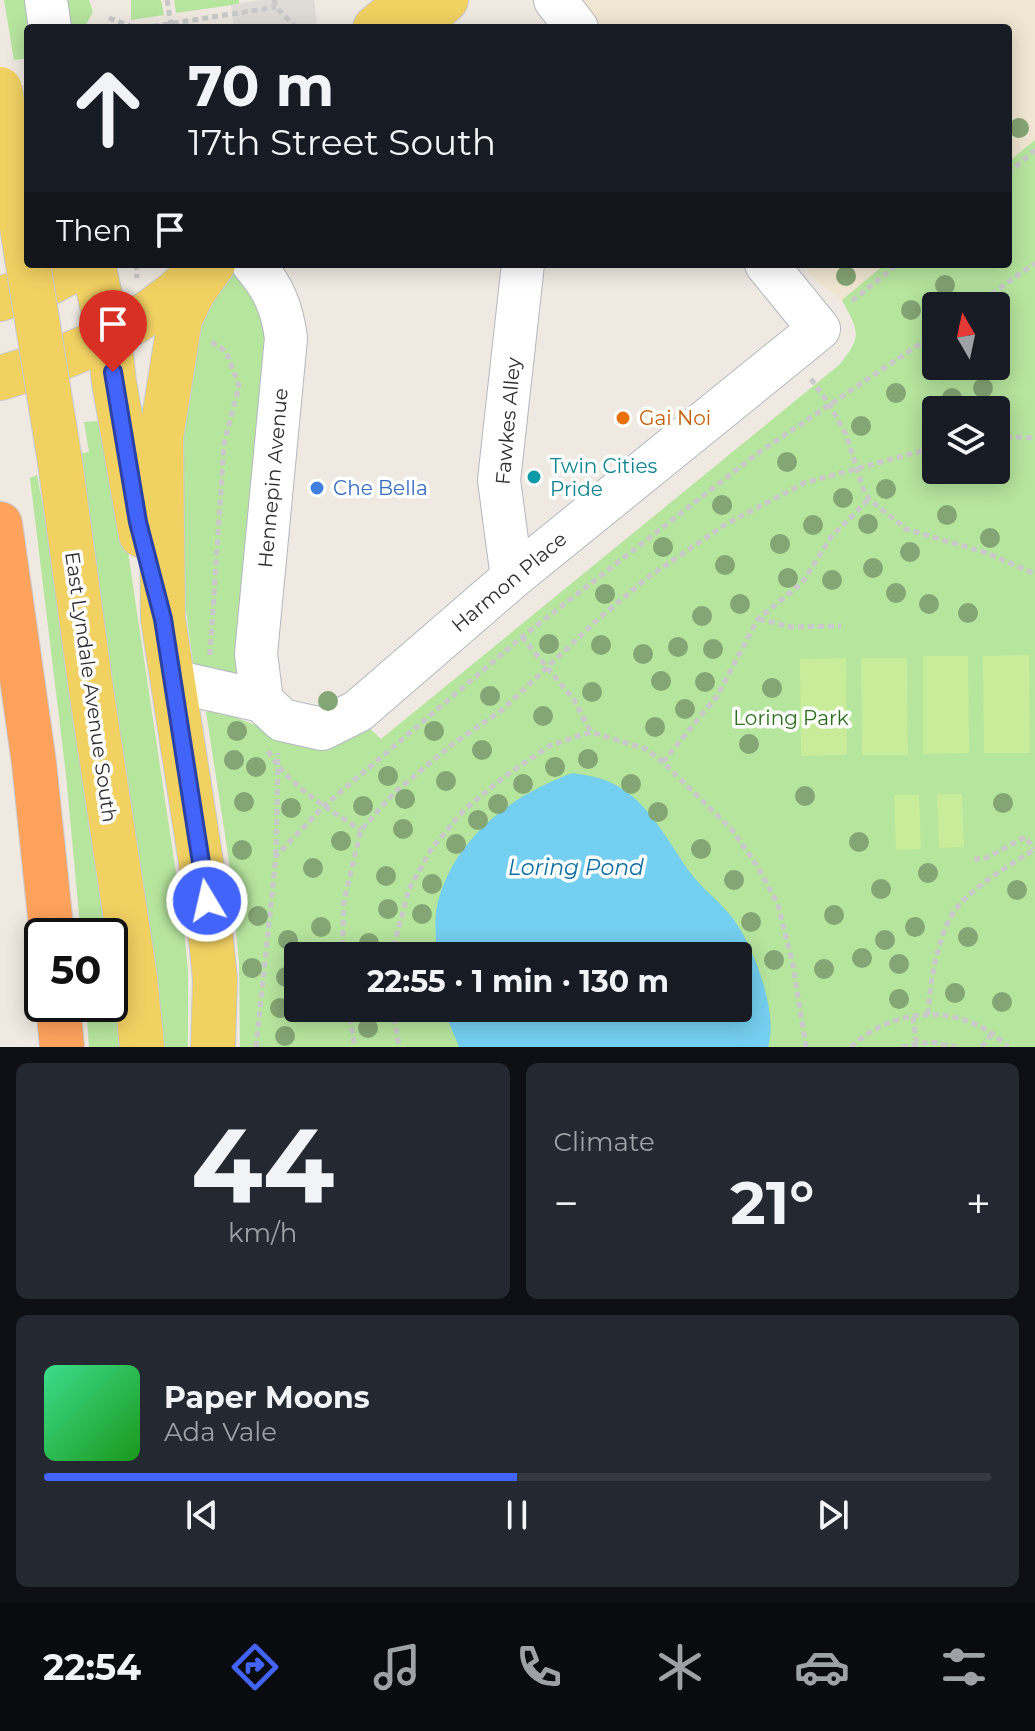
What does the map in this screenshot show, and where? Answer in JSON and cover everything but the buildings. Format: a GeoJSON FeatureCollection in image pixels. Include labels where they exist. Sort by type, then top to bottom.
{"type":"FeatureCollection","features":[{"type":"Feature","properties":{"kind":"highway"},"geometry":{"type":"LineString","coordinates":[[0,524],[34,763],[50,918]]}},
{"type":"Feature","properties":{"kind":"highway"},"geometry":{"type":"LineString","coordinates":[[60,1022],[62,1047]]}},
{"type":"Feature","properties":{"kind":"main road"},"geometry":{"type":"LineString","coordinates":[[380,24],[409,0]]}},
{"type":"Feature","properties":{"kind":"main road"},"geometry":{"type":"LineString","coordinates":[[419,24],[446,0]]}},
{"type":"Feature","properties":{"kind":"main road","name":"East Lyndale Avenue South"},"geometry":{"type":"LineString","coordinates":[[0,89],[24,239]]}},
{"type":"Feature","properties":{"kind":"main road","name":"East Lyndale Avenue South"},"geometry":{"type":"LineString","coordinates":[[29,268],[60,462],[135,978],[142,1047]]}},
{"type":"Feature","properties":{"kind":"main road"},"geometry":{"type":"LineString","coordinates":[[0,299],[51,282],[97,291],[131,325],[201,268]]}},
{"type":"Feature","properties":{"kind":"main road"},"geometry":{"type":"LineString","coordinates":[[163,619],[161,437],[180,319],[193,292],[210,268]]}},
{"type":"Feature","properties":{"kind":"main road"},"geometry":{"type":"LineString","coordinates":[[0,378],[75,355],[97,291]]}},
{"type":"Feature","properties":{"kind":"main road"},"geometry":{"type":"LineString","coordinates":[[97,291],[138,522],[163,619],[207,901],[215,979],[213,1047]]}},
{"type":"Feature","properties":{"kind":"street"},"geometry":{"type":"LineString","coordinates":[[46,0],[49,24]]}},
{"type":"Feature","properties":{"kind":"street"},"geometry":{"type":"LineString","coordinates":[[555,0],[574,24]]}},
{"type":"Feature","properties":{"kind":"street","name":"Hennepin Avenue"},"geometry":{"type":"LineString","coordinates":[[256,268],[276,294],[284,317],[286,338],[256,654],[262,701]]}},
{"type":"Feature","properties":{"kind":"street","name":"Fawkes Alley"},"geometry":{"type":"LineString","coordinates":[[512,578],[499,480],[523,268]]}},
{"type":"Feature","properties":{"kind":"street","name":"Harmon Place"},"geometry":{"type":"LineString","coordinates":[[173,681],[262,701],[282,720],[322,729],[358,711],[512,578],[819,329],[769,268]]}},
{"type":"Feature","properties":{"kind":"path"},"geometry":{"type":"LineString","coordinates":[[167,0],[171,24],[275,3],[293,24]]}},
{"type":"Feature","properties":{"kind":"path"},"geometry":{"type":"LineString","coordinates":[[109,18],[125,24]]}},
{"type":"Feature","properties":{"kind":"path"},"geometry":{"type":"LineString","coordinates":[[1012,170],[1035,150]]}},
{"type":"Feature","properties":{"kind":"path"},"geometry":{"type":"LineString","coordinates":[[995,292],[1035,263]]}},
{"type":"Feature","properties":{"kind":"path"},"geometry":{"type":"LineString","coordinates":[[852,301],[893,268]]}},
{"type":"Feature","properties":{"kind":"path"},"geometry":{"type":"LineString","coordinates":[[276,856],[324,806],[522,637],[687,507],[829,404],[922,342]]}},
{"type":"Feature","properties":{"kind":"path"},"geometry":{"type":"LineString","coordinates":[[815,385],[846,434],[869,499],[906,529],[987,553],[1035,574]]}},
{"type":"Feature","properties":{"kind":"path"},"geometry":{"type":"LineString","coordinates":[[1010,437],[1035,438]]}},
{"type":"Feature","properties":{"kind":"path"},"geometry":{"type":"LineString","coordinates":[[343,942],[344,901],[361,830],[393,794],[450,746],[502,710],[546,665],[647,578],[726,524],[804,483],[922,451]]}},
{"type":"Feature","properties":{"kind":"path"},"geometry":{"type":"LineString","coordinates":[[663,762],[717,696],[758,619],[802,583],[831,537],[869,499]]}},
{"type":"Feature","properties":{"kind":"path"},"geometry":{"type":"LineString","coordinates":[[758,619],[791,627],[841,626]]}},
{"type":"Feature","properties":{"kind":"path"},"geometry":{"type":"LineString","coordinates":[[522,637],[574,700],[591,732]]}},
{"type":"Feature","properties":{"kind":"path"},"geometry":{"type":"LineString","coordinates":[[395,942],[409,889],[432,848],[464,810],[505,776],[551,745],[591,732],[646,749],[663,762],[733,831],[758,867],[778,905],[793,965],[806,1047]]}},
{"type":"Feature","properties":{"kind":"path"},"geometry":{"type":"LineString","coordinates":[[256,1047],[276,856],[277,767]]}},
{"type":"Feature","properties":{"kind":"path"},"geometry":{"type":"LineString","coordinates":[[324,806],[361,830]]}},
{"type":"Feature","properties":{"kind":"path"},"geometry":{"type":"LineString","coordinates":[[928,1014],[929,992],[937,959],[957,907],[981,885],[1034,849],[1025,837],[984,859],[974,859]]}},
{"type":"Feature","properties":{"kind":"path"},"geometry":{"type":"LineString","coordinates":[[851,1047],[880,1025],[928,1014],[962,1019],[992,1033],[1008,1047]]}},
{"type":"Feature","properties":{"kind":"path"},"geometry":{"type":"LineString","coordinates":[[913,1017],[917,1045]]}},
{"type":"Feature","properties":{"kind":"path"},"geometry":{"type":"LineString","coordinates":[[351,1022],[355,1047]]}},
{"type":"Feature","properties":{"kind":"path"},"geometry":{"type":"LineString","coordinates":[[395,1022],[399,1047]]}},
{"type":"Feature","properties":{"kind":"path"},"geometry":{"type":"LineString","coordinates":[[982,1047],[992,1033]]}},
{"type":"Feature","properties":{"kind":"path"},"geometry":{"type":"LineString","coordinates":[[902,1047],[931,1042],[956,1047]]}},
{"type":"Feature","properties":{"kind":"shaded area"},"geometry":{"type":"Polygon","coordinates":[[[261,0],[314,0],[317,22],[233,24],[231,5],[261,0]]]}},
{"type":"Feature","properties":{"kind":"shaded area"},"geometry":{"type":"Polygon","coordinates":[[[576,0],[1035,0],[1035,140],[1012,159],[1012,24],[597,24],[576,0]]]}},
{"type":"Feature","properties":{"kind":"shaded area"},"geometry":{"type":"Polygon","coordinates":[[[805,268],[880,268],[842,300],[805,268]]]}},
{"type":"Feature","properties":{"kind":"green space"},"geometry":{"type":"Polygon","coordinates":[[[4,0],[30,0],[34,24],[24,24],[24,59],[14,60],[4,0]]]}},
{"type":"Feature","properties":{"kind":"green space"},"geometry":{"type":"Polygon","coordinates":[[[60,0],[89,0],[93,12],[86,24],[64,24],[60,0]]]}},
{"type":"Feature","properties":{"kind":"green space"},"geometry":{"type":"Polygon","coordinates":[[[131,0],[161,0],[164,15],[131,20],[131,0]]]}},
{"type":"Feature","properties":{"kind":"green space"},"geometry":{"type":"Polygon","coordinates":[[[174,0],[239,0],[239,4],[176,13],[174,0]]]}},
{"type":"Feature","properties":{"kind":"green space","name":"Loring Park"},"geometry":{"type":"Polygon","coordinates":[[[1035,140],[1035,1047],[240,1047],[239,963],[229,861],[206,712],[214,709],[284,736],[366,725],[381,739],[839,365],[855,340],[852,320],[842,300],[880,268],[1012,268],[1012,159],[1035,140]]]}},
{"type":"Feature","properties":{"kind":"green space"},"geometry":{"type":"Polygon","coordinates":[[[228,268],[234,268],[262,301],[268,341],[240,683],[195,676],[176,538],[178,415],[196,310],[228,268]]]}},
{"type":"Feature","properties":{"kind":"green space"},"geometry":{"type":"Polygon","coordinates":[[[99,421],[112,445],[183,920],[188,971],[188,1047],[159,1047],[72,455],[89,452],[84,422],[99,421]]]}},
{"type":"Feature","properties":{"kind":"green space"},"geometry":{"type":"Polygon","coordinates":[[[37,475],[56,577],[106,918],[79,918],[66,775],[30,478],[37,475]]]}},
{"type":"Feature","properties":{"kind":"green space"},"geometry":{"type":"Polygon","coordinates":[[[1029,655],[1030,753],[984,753],[983,656],[1029,655]]]}},
{"type":"Feature","properties":{"kind":"green space"},"geometry":{"type":"Polygon","coordinates":[[[923,656],[968,656],[969,753],[923,754],[923,656]]]}},
{"type":"Feature","properties":{"kind":"green space"},"geometry":{"type":"Polygon","coordinates":[[[846,658],[847,755],[801,756],[800,659],[846,658]]]}},
{"type":"Feature","properties":{"kind":"green space"},"geometry":{"type":"Polygon","coordinates":[[[861,658],[907,658],[908,755],[862,755],[861,658]]]}},
{"type":"Feature","properties":{"kind":"green space"},"geometry":{"type":"Polygon","coordinates":[[[937,794],[962,794],[964,847],[939,848],[937,794]]]}},
{"type":"Feature","properties":{"kind":"green space"},"geometry":{"type":"Polygon","coordinates":[[[894,795],[919,795],[921,849],[896,850],[894,795]]]}},
{"type":"Feature","properties":{"kind":"green space"},"geometry":{"type":"Polygon","coordinates":[[[87,1022],[121,1022],[125,1047],[89,1047],[87,1022]]]}},
{"type":"Feature","properties":{"kind":"water","name":"Loring Pond"},"geometry":{"type":"Polygon","coordinates":[[[573,773],[594,777],[618,786],[634,798],[652,817],[694,878],[734,920],[747,942],[436,942],[437,906],[456,860],[471,840],[507,807],[550,782],[573,773]]]}},
{"type":"Feature","properties":{"kind":"water","name":"Loring Pond"},"geometry":{"type":"Polygon","coordinates":[[[752,954],[763,982],[770,1017],[768,1047],[459,1047],[449,1022],[752,1022],[752,954]]]}},
{"type":"Feature","properties":{"kind":"place","name":"Gai Noi"},"geometry":{"type":"Point","coordinates":[623,418]}},
{"type":"Feature","properties":{"kind":"place","name":"Twin Cities Pride"},"geometry":{"type":"Point","coordinates":[534,477]}},
{"type":"Feature","properties":{"kind":"place","name":"Che Bella"},"geometry":{"type":"Point","coordinates":[317,488]}},
{"type":"Feature","properties":{"kind":"route"},"geometry":{"type":"LineString","coordinates":[[113,372],[138,522],[163,619],[207,901]]}}]}
